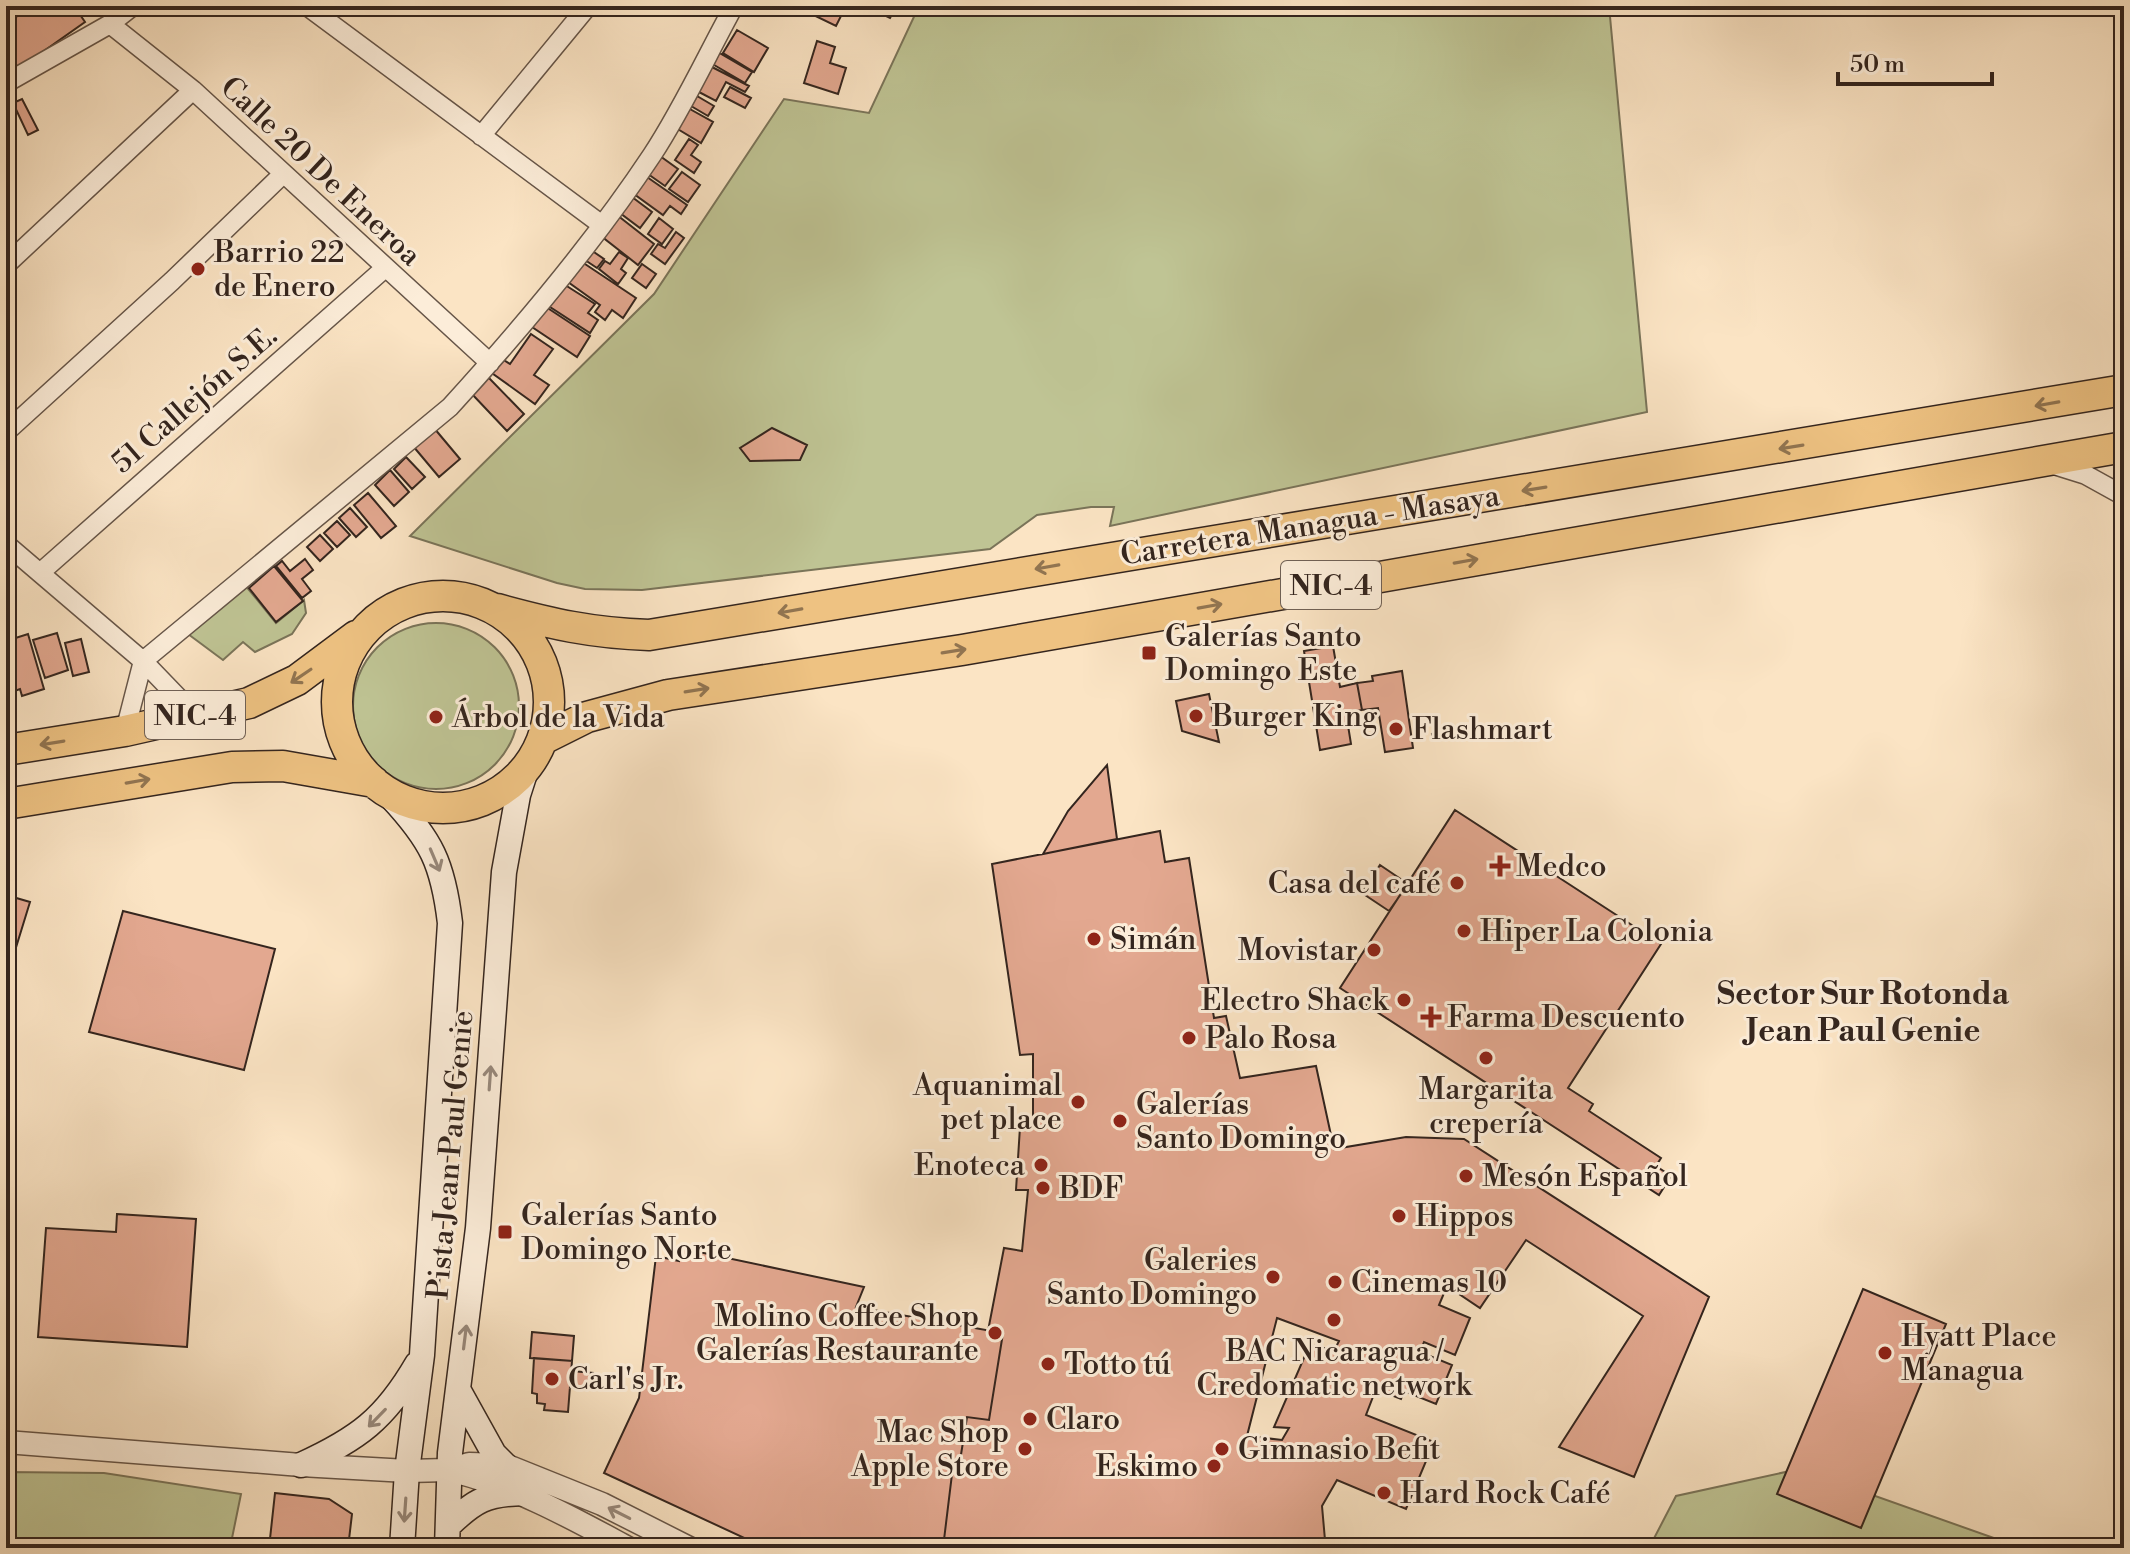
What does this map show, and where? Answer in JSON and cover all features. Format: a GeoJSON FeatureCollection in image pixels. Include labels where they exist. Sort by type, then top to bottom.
{"type":"FeatureCollection","features":[{"type":"Feature","properties":{"kind":"highway","name":"Carretera Managua - Masaya"},"geometry":{"type":"LineString","coordinates":[[497,609],[569,629],[649,635],[2124,390]]}},
{"type":"Feature","properties":{"kind":"highway","name":"Carretera Managua - Masaya"},"geometry":{"type":"LineString","coordinates":[[543,739],[587,717],[668,695],[962,650],[2124,447]]}},
{"type":"Feature","properties":{"kind":"highway","name":"NIC-4"},"geometry":{"type":"LineString","coordinates":[[6,750],[125,731],[249,703],[297,680],[393,607],[427,596],[464,597],[497,609],[525,633],[543,665],[550,701],[543,739],[526,770],[498,794],[463,808],[426,809],[382,789],[283,766],[232,767],[6,804]]}},
{"type":"Feature","properties":{"kind":"highway","name":"NIC-4"},"geometry":{"type":"LineString","coordinates":[[364,630],[344,660],[336,690],[337,721],[347,751],[382,789]]}},
{"type":"Feature","properties":{"kind":"main road","name":"Pista Jean Paul Genie"},"geometry":{"type":"LineString","coordinates":[[447,1537],[448,1470],[478,1228],[504,872],[515,809],[526,770]]}},
{"type":"Feature","properties":{"kind":"main road","name":"Pista Jean Paul Genie"},"geometry":{"type":"LineString","coordinates":[[382,789],[420,828],[436,859],[446,892],[450,923],[422,1355],[407,1471],[402,1548]]}},
{"type":"Feature","properties":{"kind":"main road"},"geometry":{"type":"LineString","coordinates":[[301,1465],[338,1448],[370,1426],[398,1395],[422,1355]]}},
{"type":"Feature","properties":{"kind":"main road"},"geometry":{"type":"LineString","coordinates":[[459,1391],[494,1454],[505,1465]]}},
{"type":"Feature","properties":{"kind":"main road"},"geometry":{"type":"LineString","coordinates":[[447,1537],[481,1498],[502,1493],[524,1493]]}},
{"type":"Feature","properties":{"kind":"street"},"geometry":{"type":"LineString","coordinates":[[6,83],[110,24],[133,6]]}},
{"type":"Feature","properties":{"kind":"street"},"geometry":{"type":"LineString","coordinates":[[307,6],[602,225]]}},
{"type":"Feature","properties":{"kind":"street"},"geometry":{"type":"LineString","coordinates":[[481,136],[588,6]]}},
{"type":"Feature","properties":{"kind":"street"},"geometry":{"type":"LineString","coordinates":[[125,731],[143,661],[450,407],[490,363],[602,225],[653,153],[734,6]]}},
{"type":"Feature","properties":{"kind":"street","name":"Calle 20 De Eneroa"},"geometry":{"type":"LineString","coordinates":[[110,24],[193,90],[490,363]]}},
{"type":"Feature","properties":{"kind":"street"},"geometry":{"type":"LineString","coordinates":[[6,265],[193,90]]}},
{"type":"Feature","properties":{"kind":"street"},"geometry":{"type":"LineString","coordinates":[[6,432],[172,281],[283,174]]}},
{"type":"Feature","properties":{"kind":"street","name":"51 Callejón S.E."},"geometry":{"type":"LineString","coordinates":[[41,572],[385,268]]}},
{"type":"Feature","properties":{"kind":"street"},"geometry":{"type":"LineString","coordinates":[[2035,461],[2065,467],[2103,483],[2124,496]]}},
{"type":"Feature","properties":{"kind":"street"},"geometry":{"type":"LineString","coordinates":[[6,544],[143,661],[195,715]]}},
{"type":"Feature","properties":{"kind":"street"},"geometry":{"type":"LineString","coordinates":[[6,1442],[407,1471],[448,1470],[469,1464],[505,1465],[602,1504],[689,1548]]}},
{"type":"Feature","properties":{"kind":"street"},"geometry":{"type":"LineString","coordinates":[[448,1470],[524,1493],[628,1548]]}},
{"type":"Feature","properties":{"kind":"green space"},"geometry":{"type":"Polygon","coordinates":[[[919,6],[1609,6],[1647,412],[1110,526],[1114,507],[1037,515],[990,549],[642,590],[585,589],[557,583],[410,536],[654,294],[784,99],[869,113],[919,6]]]}},
{"type":"Feature","properties":{"kind":"green space"},"geometry":{"type":"Polygon","coordinates":[[[245,585],[276,623],[304,600],[306,613],[292,634],[255,652],[243,642],[223,660],[188,634],[245,585]]]}},
{"type":"Feature","properties":{"kind":"green space"},"geometry":{"type":"Polygon","coordinates":[[[436,623],[468,629],[495,647],[513,674],[519,706],[513,738],[495,765],[468,783],[436,789],[404,783],[377,765],[359,738],[353,706],[359,674],[377,647],[404,629],[436,623]]]}},
{"type":"Feature","properties":{"kind":"green space"},"geometry":{"type":"Polygon","coordinates":[[[1799,1469],[2022,1548],[1649,1548],[1676,1496],[1799,1469]]]}},
{"type":"Feature","properties":{"kind":"green space"},"geometry":{"type":"Polygon","coordinates":[[[6,1472],[104,1473],[241,1494],[230,1548],[6,1548],[6,1472]]]}},
{"type":"Feature","properties":{"kind":"building"},"geometry":{"type":"Polygon","coordinates":[[[32,6],[74,6],[85,22],[7,77],[6,24],[32,6]]]}},
{"type":"Feature","properties":{"kind":"building"},"geometry":{"type":"Polygon","coordinates":[[[800,6],[846,6],[836,26],[800,6]]]}},
{"type":"Feature","properties":{"kind":"building"},"geometry":{"type":"Polygon","coordinates":[[[866,6],[903,6],[900,12],[895,9],[890,18],[866,6]]]}},
{"type":"Feature","properties":{"kind":"building"},"geometry":{"type":"Polygon","coordinates":[[[737,30],[768,48],[754,72],[723,53],[737,30]]]}},
{"type":"Feature","properties":{"kind":"building"},"geometry":{"type":"Polygon","coordinates":[[[817,41],[835,47],[830,63],[846,68],[838,94],[804,83],[817,41]]]}},
{"type":"Feature","properties":{"kind":"building"},"geometry":{"type":"Polygon","coordinates":[[[716,51],[752,72],[745,83],[709,62],[716,51]]]}},
{"type":"Feature","properties":{"kind":"building"},"geometry":{"type":"Polygon","coordinates":[[[710,66],[749,86],[745,92],[726,82],[716,101],[697,91],[710,66]]]}},
{"type":"Feature","properties":{"kind":"building"},"geometry":{"type":"Polygon","coordinates":[[[730,87],[751,98],[745,108],[724,97],[730,87]]]}},
{"type":"Feature","properties":{"kind":"building"},"geometry":{"type":"Polygon","coordinates":[[[697,96],[714,106],[708,116],[691,106],[697,96]]]}},
{"type":"Feature","properties":{"kind":"building"},"geometry":{"type":"Polygon","coordinates":[[[22,99],[38,130],[28,135],[13,103],[22,99]]]}},
{"type":"Feature","properties":{"kind":"building"},"geometry":{"type":"Polygon","coordinates":[[[688,108],[713,122],[701,143],[676,128],[688,108]]]}},
{"type":"Feature","properties":{"kind":"building"},"geometry":{"type":"Polygon","coordinates":[[[689,139],[698,145],[691,155],[701,162],[694,173],[675,160],[689,139]]]}},
{"type":"Feature","properties":{"kind":"building"},"geometry":{"type":"Polygon","coordinates":[[[660,156],[678,169],[665,186],[648,174],[660,156]]]}},
{"type":"Feature","properties":{"kind":"building"},"geometry":{"type":"Polygon","coordinates":[[[682,172],[700,185],[688,202],[669,189],[682,172]]]}},
{"type":"Feature","properties":{"kind":"building"},"geometry":{"type":"Polygon","coordinates":[[[647,177],[687,205],[681,214],[670,206],[663,215],[634,194],[647,177]]]}},
{"type":"Feature","properties":{"kind":"building"},"geometry":{"type":"Polygon","coordinates":[[[632,197],[652,212],[640,228],[620,213],[632,197]]]}},
{"type":"Feature","properties":{"kind":"building"},"geometry":{"type":"Polygon","coordinates":[[[617,215],[654,244],[638,265],[601,236],[617,215]]]}},
{"type":"Feature","properties":{"kind":"building"},"geometry":{"type":"Polygon","coordinates":[[[659,218],[673,229],[662,244],[648,234],[659,218]]]}},
{"type":"Feature","properties":{"kind":"building"},"geometry":{"type":"Polygon","coordinates":[[[676,232],[684,238],[665,264],[651,254],[658,244],[665,248],[676,232]]]}},
{"type":"Feature","properties":{"kind":"building"},"geometry":{"type":"Polygon","coordinates":[[[591,250],[604,259],[597,268],[585,260],[591,250]]]}},
{"type":"Feature","properties":{"kind":"building"},"geometry":{"type":"Polygon","coordinates":[[[619,252],[628,258],[621,269],[626,273],[618,284],[599,269],[605,261],[610,264],[619,252]]]}},
{"type":"Feature","properties":{"kind":"building"},"geometry":{"type":"Polygon","coordinates":[[[582,262],[636,298],[623,318],[612,310],[605,320],[595,312],[600,305],[568,282],[582,262]]]}},
{"type":"Feature","properties":{"kind":"building"},"geometry":{"type":"Polygon","coordinates":[[[642,264],[656,274],[646,288],[632,278],[642,264]]]}},
{"type":"Feature","properties":{"kind":"building"},"geometry":{"type":"Polygon","coordinates":[[[562,283],[595,304],[588,313],[598,320],[590,333],[547,305],[562,283]]]}},
{"type":"Feature","properties":{"kind":"building"},"geometry":{"type":"Polygon","coordinates":[[[543,305],[590,336],[577,357],[529,325],[543,305]]]}},
{"type":"Feature","properties":{"kind":"building"},"geometry":{"type":"Polygon","coordinates":[[[531,334],[553,349],[534,375],[549,385],[535,404],[489,371],[499,357],[510,364],[531,334]]]}},
{"type":"Feature","properties":{"kind":"building"},"geometry":{"type":"Polygon","coordinates":[[[488,377],[524,414],[507,431],[471,393],[488,377]]]}},
{"type":"Feature","properties":{"kind":"building"},"geometry":{"type":"Polygon","coordinates":[[[434,428],[460,459],[439,477],[413,446],[434,428]]]}},
{"type":"Feature","properties":{"kind":"building"},"geometry":{"type":"Polygon","coordinates":[[[772,428],[807,445],[800,460],[750,461],[740,448],[772,428]]]}},
{"type":"Feature","properties":{"kind":"building"},"geometry":{"type":"Polygon","coordinates":[[[406,457],[425,477],[412,489],[394,469],[406,457]]]}},
{"type":"Feature","properties":{"kind":"building"},"geometry":{"type":"Polygon","coordinates":[[[390,470],[409,492],[394,506],[375,485],[390,470]]]}},
{"type":"Feature","properties":{"kind":"building"},"geometry":{"type":"Polygon","coordinates":[[[368,493],[396,526],[381,538],[354,505],[368,493]]]}},
{"type":"Feature","properties":{"kind":"building"},"geometry":{"type":"Polygon","coordinates":[[[350,508],[367,527],[356,537],[339,518],[350,508]]]}},
{"type":"Feature","properties":{"kind":"building"},"geometry":{"type":"Polygon","coordinates":[[[337,521],[350,535],[337,547],[324,533],[337,521]]]}},
{"type":"Feature","properties":{"kind":"building"},"geometry":{"type":"Polygon","coordinates":[[[320,535],[333,549],[320,561],[307,547],[320,535]]]}},
{"type":"Feature","properties":{"kind":"building"},"geometry":{"type":"Polygon","coordinates":[[[305,559],[313,570],[302,579],[311,591],[302,598],[276,566],[282,561],[290,571],[305,559]]]}},
{"type":"Feature","properties":{"kind":"building"},"geometry":{"type":"Polygon","coordinates":[[[274,566],[303,601],[276,622],[249,588],[274,566]]]}},
{"type":"Feature","properties":{"kind":"building"},"geometry":{"type":"Polygon","coordinates":[[[57,633],[68,670],[45,678],[33,640],[57,633]]]}},
{"type":"Feature","properties":{"kind":"building"},"geometry":{"type":"Polygon","coordinates":[[[28,634],[44,689],[22,696],[20,689],[6,694],[6,641],[28,634]]]}},
{"type":"Feature","properties":{"kind":"building"},"geometry":{"type":"Polygon","coordinates":[[[81,639],[89,672],[73,676],[65,643],[81,639]]]}},
{"type":"Feature","properties":{"kind":"building"},"geometry":{"type":"Polygon","coordinates":[[[1333,646],[1340,687],[1357,683],[1362,710],[1346,713],[1351,744],[1320,750],[1304,651],[1333,646]]]}},
{"type":"Feature","properties":{"kind":"building","name":"Flashmart"},"geometry":{"type":"Polygon","coordinates":[[[1402,671],[1413,748],[1385,752],[1378,708],[1362,710],[1357,683],[1373,681],[1372,676],[1402,671]]]}},
{"type":"Feature","properties":{"kind":"building","name":"Burger King"},"geometry":{"type":"Polygon","coordinates":[[[1209,694],[1219,742],[1182,731],[1176,701],[1209,694]]]}},
{"type":"Feature","properties":{"kind":"building"},"geometry":{"type":"Polygon","coordinates":[[[1441,733],[1441,740],[1433,741],[1432,734],[1441,733]]]}},
{"type":"Feature","properties":{"kind":"building"},"geometry":{"type":"Polygon","coordinates":[[[1107,765],[1117,839],[1043,854],[1068,811],[1107,765]]]}},
{"type":"Feature","properties":{"kind":"building"},"geometry":{"type":"Polygon","coordinates":[[[1455,810],[1661,944],[1568,1088],[1593,1104],[1589,1111],[1661,1158],[1656,1166],[1671,1176],[1659,1195],[1340,988],[1455,810]]]}},
{"type":"Feature","properties":{"kind":"building","name":"Galerías Santo Domingo"},"geometry":{"type":"Polygon","coordinates":[[[1160,831],[1165,862],[1189,858],[1214,1018],[1226,1016],[1240,1078],[1316,1066],[1334,1149],[1406,1137],[1464,1139],[1709,1297],[1634,1477],[1559,1447],[1643,1316],[1526,1240],[1480,1308],[1447,1286],[1439,1305],[1470,1318],[1455,1355],[1424,1342],[1420,1352],[1452,1365],[1436,1404],[1404,1391],[1401,1399],[1376,1389],[1366,1415],[1434,1442],[1406,1509],[1337,1480],[1322,1506],[1325,1540],[1337,1548],[943,1548],[953,1466],[959,1467],[967,1417],[989,1420],[1003,1333],[988,1331],[1004,1248],[1022,1251],[1028,1190],[1016,1190],[1020,1127],[1033,1127],[1033,1054],[1020,1055],[992,864],[1160,831]],[[1277,1318],[1247,1436],[1282,1440],[1289,1428],[1274,1427],[1310,1344],[1334,1351],[1339,1341],[1277,1318]]]}},
{"type":"Feature","properties":{"kind":"building"},"geometry":{"type":"Polygon","coordinates":[[[1380,865],[1408,884],[1389,911],[1362,893],[1380,865]]]}},
{"type":"Feature","properties":{"kind":"building"},"geometry":{"type":"Polygon","coordinates":[[[6,895],[30,902],[6,980],[6,895]]]}},
{"type":"Feature","properties":{"kind":"building"},"geometry":{"type":"Polygon","coordinates":[[[123,911],[275,949],[244,1070],[89,1032],[123,911]]]}},
{"type":"Feature","properties":{"kind":"building"},"geometry":{"type":"Polygon","coordinates":[[[117,1214],[196,1219],[187,1347],[38,1337],[46,1228],[116,1232],[117,1214]]]}},
{"type":"Feature","properties":{"kind":"building"},"geometry":{"type":"Polygon","coordinates":[[[680,1248],[864,1287],[856,1307],[1003,1333],[989,1420],[967,1417],[959,1467],[953,1466],[943,1548],[766,1548],[604,1473],[639,1398],[656,1256],[679,1261],[680,1248]]]}},
{"type":"Feature","properties":{"kind":"building"},"geometry":{"type":"Polygon","coordinates":[[[1863,1289],[1946,1324],[1861,1528],[1777,1494],[1863,1289]]]}},
{"type":"Feature","properties":{"kind":"building"},"geometry":{"type":"Polygon","coordinates":[[[532,1332],[574,1336],[572,1361],[530,1358],[532,1332]]]}},
{"type":"Feature","properties":{"kind":"building","name":"Carl's Jr."},"geometry":{"type":"Polygon","coordinates":[[[534,1358],[572,1361],[568,1412],[544,1410],[545,1404],[537,1403],[537,1394],[532,1393],[534,1358]]]}},
{"type":"Feature","properties":{"kind":"building"},"geometry":{"type":"Polygon","coordinates":[[[572,1371],[593,1373],[591,1389],[570,1387],[572,1371]]]}},
{"type":"Feature","properties":{"kind":"building"},"geometry":{"type":"Polygon","coordinates":[[[275,1493],[329,1499],[352,1514],[348,1548],[269,1548],[275,1493]]]}},
{"type":"Feature","properties":{"kind":"place","name":"Barrio 22 de Enero"},"geometry":{"type":"Point","coordinates":[198,269]}},
{"type":"Feature","properties":{"kind":"place","name":"Galerías Santo Domingo Este"},"geometry":{"type":"Point","coordinates":[1149,653]}},
{"type":"Feature","properties":{"kind":"place","name":"Burger King"},"geometry":{"type":"Point","coordinates":[1196,716]}},
{"type":"Feature","properties":{"kind":"place","name":"Árbol de la Vida"},"geometry":{"type":"Point","coordinates":[436,717]}},
{"type":"Feature","properties":{"kind":"place","name":"Flashmart"},"geometry":{"type":"Point","coordinates":[1396,729]}},
{"type":"Feature","properties":{"kind":"place","name":"Medco"},"geometry":{"type":"Point","coordinates":[1500,866]}},
{"type":"Feature","properties":{"kind":"place","name":"Casa del café"},"geometry":{"type":"Point","coordinates":[1457,883]}},
{"type":"Feature","properties":{"kind":"place","name":"Hiper La Colonia"},"geometry":{"type":"Point","coordinates":[1464,931]}},
{"type":"Feature","properties":{"kind":"place","name":"Simán"},"geometry":{"type":"Point","coordinates":[1094,939]}},
{"type":"Feature","properties":{"kind":"place","name":"Movistar"},"geometry":{"type":"Point","coordinates":[1374,950]}},
{"type":"Feature","properties":{"kind":"place","name":"Electro Shack"},"geometry":{"type":"Point","coordinates":[1404,1000]}},
{"type":"Feature","properties":{"kind":"place","name":"Farma Descuento"},"geometry":{"type":"Point","coordinates":[1431,1017]}},
{"type":"Feature","properties":{"kind":"place","name":"Palo Rosa"},"geometry":{"type":"Point","coordinates":[1189,1038]}},
{"type":"Feature","properties":{"kind":"place","name":"Margarita crepería"},"geometry":{"type":"Point","coordinates":[1486,1058]}},
{"type":"Feature","properties":{"kind":"place","name":"Aquanimal pet place"},"geometry":{"type":"Point","coordinates":[1078,1102]}},
{"type":"Feature","properties":{"kind":"place","name":"Galerías Santo Domingo"},"geometry":{"type":"Point","coordinates":[1120,1121]}},
{"type":"Feature","properties":{"kind":"place","name":"Enoteca"},"geometry":{"type":"Point","coordinates":[1041,1165]}},
{"type":"Feature","properties":{"kind":"place","name":"Mesón Español"},"geometry":{"type":"Point","coordinates":[1466,1176]}},
{"type":"Feature","properties":{"kind":"place","name":"BDF"},"geometry":{"type":"Point","coordinates":[1043,1188]}},
{"type":"Feature","properties":{"kind":"place","name":"Hippos"},"geometry":{"type":"Point","coordinates":[1399,1216]}},
{"type":"Feature","properties":{"kind":"place","name":"Galerías Santo Domingo Norte"},"geometry":{"type":"Point","coordinates":[505,1232]}},
{"type":"Feature","properties":{"kind":"place","name":"Galeries Santo Domingo"},"geometry":{"type":"Point","coordinates":[1273,1277]}},
{"type":"Feature","properties":{"kind":"place","name":"Cinemas 10"},"geometry":{"type":"Point","coordinates":[1335,1282]}},
{"type":"Feature","properties":{"kind":"place","name":"BAC Nicaragua / Credomatic network"},"geometry":{"type":"Point","coordinates":[1334,1320]}},
{"type":"Feature","properties":{"kind":"place","name":"Molino Coffee Shop Galerías Restaurante"},"geometry":{"type":"Point","coordinates":[995,1333]}},
{"type":"Feature","properties":{"kind":"place","name":"Hyatt Place Managua"},"geometry":{"type":"Point","coordinates":[1885,1353]}},
{"type":"Feature","properties":{"kind":"place","name":"Totto tú"},"geometry":{"type":"Point","coordinates":[1048,1364]}},
{"type":"Feature","properties":{"kind":"place","name":"Carl's Jr."},"geometry":{"type":"Point","coordinates":[552,1379]}},
{"type":"Feature","properties":{"kind":"place","name":"Claro"},"geometry":{"type":"Point","coordinates":[1030,1419]}},
{"type":"Feature","properties":{"kind":"place","name":"Mac Shop Apple Store"},"geometry":{"type":"Point","coordinates":[1025,1449]}},
{"type":"Feature","properties":{"kind":"place","name":"Gimnasio Befit"},"geometry":{"type":"Point","coordinates":[1222,1449]}},
{"type":"Feature","properties":{"kind":"place","name":"Eskimo"},"geometry":{"type":"Point","coordinates":[1214,1466]}},
{"type":"Feature","properties":{"kind":"place","name":"Hard Rock Café"},"geometry":{"type":"Point","coordinates":[1384,1493]}},
{"type":"Feature","properties":{"kind":"district","name":"Sector Sur Rotonda Jean Paul Genie"},"geometry":{"type":"Point","coordinates":[1863,1012]}}]}
